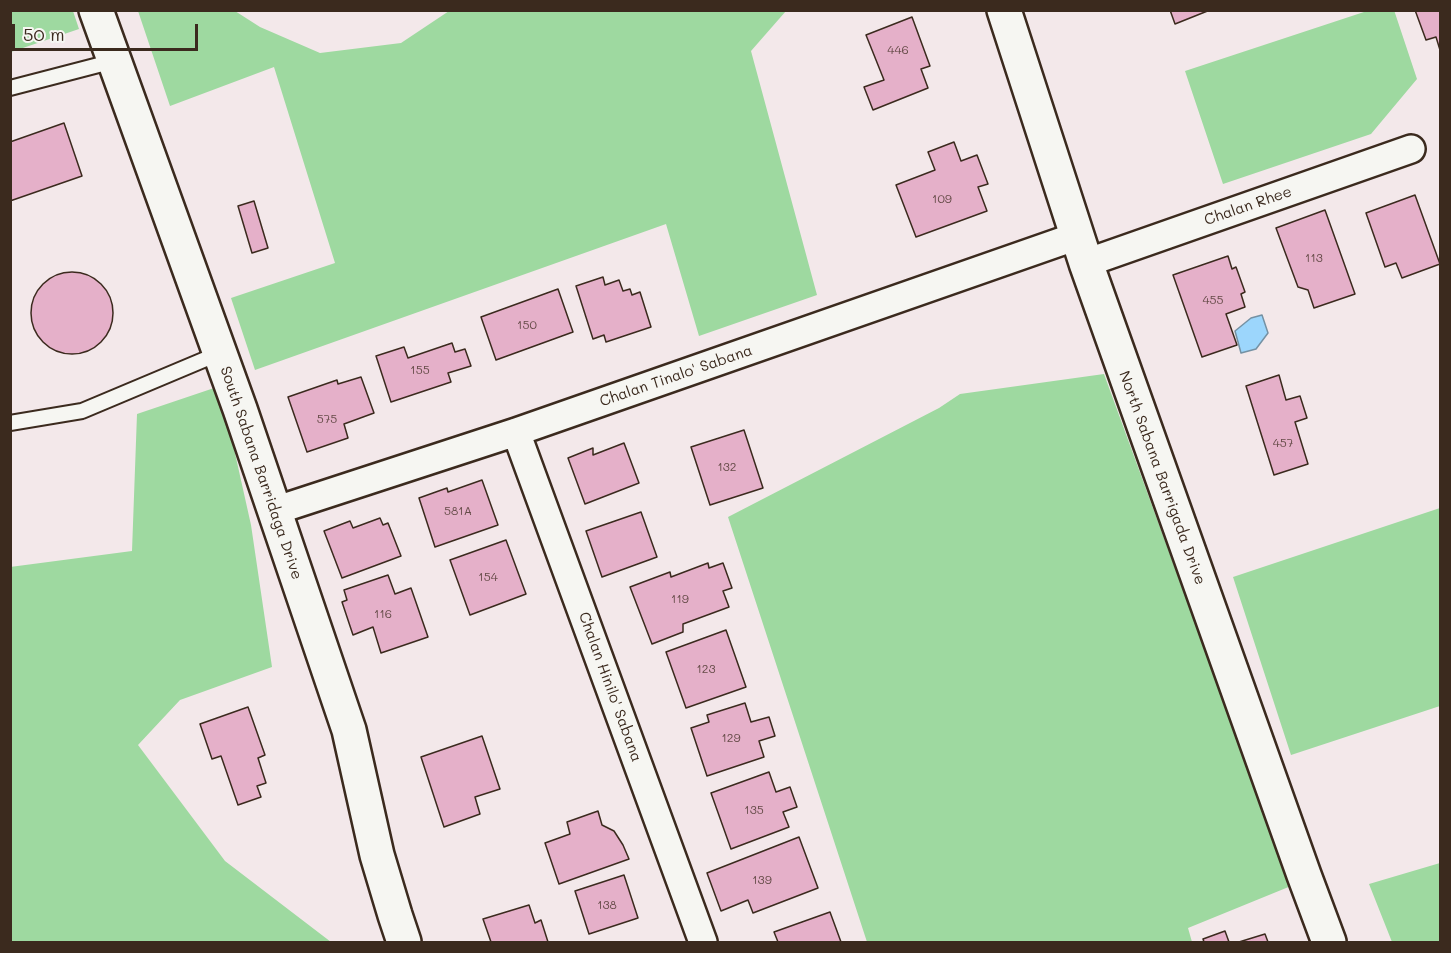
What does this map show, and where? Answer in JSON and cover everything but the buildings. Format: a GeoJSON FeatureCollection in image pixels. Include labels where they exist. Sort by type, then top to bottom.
{"type":"FeatureCollection","features":[{"type":"Feature","properties":{"kind":"main road","name":"South Sabana Barridaga Drive"},"geometry":{"type":"LineString","coordinates":[[96,10],[220,353],[349,730],[377,855],[404,942]]}},
{"type":"Feature","properties":{"kind":"main road","name":"North Sabana Barrigada Drive"},"geometry":{"type":"LineString","coordinates":[[1004,10],[1081,250],[1329,942]]}},
{"type":"Feature","properties":{"kind":"street","name":"Chalan Rhee"},"geometry":{"type":"LineString","coordinates":[[1081,250],[1411,149]]}},
{"type":"Feature","properties":{"kind":"street","name":"Chalan Tinalo' Sabana"},"geometry":{"type":"LineString","coordinates":[[274,511],[1081,250]]}},
{"type":"Feature","properties":{"kind":"street","name":"Chalan Hinilo' Sabana"},"geometry":{"type":"LineString","coordinates":[[516,432],[703,942]]}},
{"type":"Feature","properties":{"kind":"lane"},"geometry":{"type":"LineString","coordinates":[[10,88],[114,61]]}},
{"type":"Feature","properties":{"kind":"lane"},"geometry":{"type":"LineString","coordinates":[[10,423],[82,411],[220,353]]}},
{"type":"Feature","properties":{"kind":"green space"},"geometry":{"type":"Polygon","coordinates":[[[1394,10],[1417,79],[1371,134],[1223,184],[1185,71],[1367,11],[1394,10]]]}},
{"type":"Feature","properties":{"kind":"green space"},"geometry":{"type":"Polygon","coordinates":[[[10,11],[73,11],[79,29],[11,52],[10,11]]]}},
{"type":"Feature","properties":{"kind":"green space"},"geometry":{"type":"Polygon","coordinates":[[[138,11],[235,11],[260,27],[320,53],[401,43],[449,11],[786,11],[751,51],[817,295],[699,336],[666,224],[255,370],[231,298],[335,263],[274,67],[170,106],[138,11]]]}},
{"type":"Feature","properties":{"kind":"green space"},"geometry":{"type":"Polygon","coordinates":[[[1104,374],[1291,886],[1188,928],[1192,942],[867,942],[728,517],[939,408],[960,394],[1104,374]]]}},
{"type":"Feature","properties":{"kind":"green space"},"geometry":{"type":"Polygon","coordinates":[[[220,386],[251,525],[272,667],[180,700],[138,745],[225,861],[331,942],[11,942],[10,567],[132,551],[137,414],[220,386]]]}},
{"type":"Feature","properties":{"kind":"green space"},"geometry":{"type":"Polygon","coordinates":[[[1440,508],[1440,706],[1291,755],[1233,577],[1440,508]]]}},
{"type":"Feature","properties":{"kind":"green space"},"geometry":{"type":"Polygon","coordinates":[[[1440,863],[1440,942],[1392,942],[1369,884],[1440,863]]]}},
{"type":"Feature","properties":{"kind":"water"},"geometry":{"type":"Polygon","coordinates":[[[1262,315],[1268,333],[1256,349],[1241,353],[1235,331],[1251,318],[1262,315]]]}}]}
